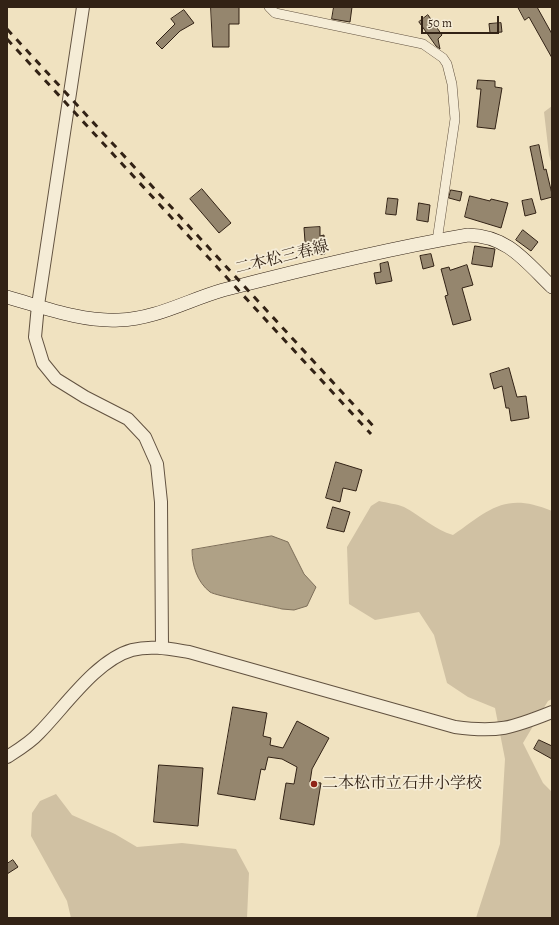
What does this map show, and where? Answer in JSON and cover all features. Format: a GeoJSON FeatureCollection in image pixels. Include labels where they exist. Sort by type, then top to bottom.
{"type":"FeatureCollection","features":[{"type":"Feature","properties":{"kind":"main road","name":"二本松三春線"},"geometry":{"type":"LineString","coordinates":[[7,297],[84,318],[103,320],[139,318],[162,312],[210,294],[282,274],[468,235],[490,237],[512,249],[552,287]]}},
{"type":"Feature","properties":{"kind":"street"},"geometry":{"type":"LineString","coordinates":[[83,7],[38,305],[35,337],[43,363],[56,379],[85,397],[128,419],[145,437],[157,464],[161,502],[162,647]]}},
{"type":"Feature","properties":{"kind":"street"},"geometry":{"type":"LineString","coordinates":[[269,7],[275,13],[423,44],[443,58],[450,74],[455,119],[437,241]]}},
{"type":"Feature","properties":{"kind":"street"},"geometry":{"type":"LineString","coordinates":[[7,757],[38,734],[86,683],[110,661],[131,650],[162,647],[189,652],[455,727],[479,730],[501,729],[513,727],[552,712]]}},
{"type":"Feature","properties":{"kind":"shaded area"},"geometry":{"type":"Polygon","coordinates":[[[552,106],[552,165],[549,155],[544,112],[552,106]]]}},
{"type":"Feature","properties":{"kind":"shaded area"},"geometry":{"type":"Polygon","coordinates":[[[379,501],[404,507],[446,533],[453,535],[488,511],[498,506],[510,503],[536,505],[552,511],[552,699],[548,701],[523,743],[543,783],[552,792],[552,918],[476,918],[500,844],[505,759],[495,708],[468,697],[447,683],[434,635],[419,612],[375,620],[349,604],[347,547],[371,506],[379,501]]]}},
{"type":"Feature","properties":{"kind":"shaded area"},"geometry":{"type":"Polygon","coordinates":[[[272,536],[288,542],[304,574],[316,587],[307,606],[294,610],[282,609],[214,594],[205,588],[196,573],[192,550],[272,536]]]}},
{"type":"Feature","properties":{"kind":"shaded area"},"geometry":{"type":"Polygon","coordinates":[[[56,794],[72,815],[115,834],[137,847],[182,843],[236,849],[249,873],[247,918],[71,918],[67,901],[31,836],[32,813],[40,801],[56,794]]]}},
{"type":"Feature","properties":{"kind":"building"},"geometry":{"type":"Polygon","coordinates":[[[211,7],[239,7],[239,24],[229,24],[229,47],[213,47],[211,7]]]}},
{"type":"Feature","properties":{"kind":"building"},"geometry":{"type":"Polygon","coordinates":[[[334,7],[352,7],[350,22],[332,19],[334,7]]]}},
{"type":"Feature","properties":{"kind":"building"},"geometry":{"type":"Polygon","coordinates":[[[518,7],[537,7],[552,34],[552,58],[529,17],[525,20],[518,7]]]}},
{"type":"Feature","properties":{"kind":"building"},"geometry":{"type":"Polygon","coordinates":[[[184,10],[194,23],[180,31],[162,49],[156,43],[175,24],[171,19],[184,10]]]}},
{"type":"Feature","properties":{"kind":"building"},"geometry":{"type":"Polygon","coordinates":[[[428,15],[442,35],[438,39],[440,49],[436,46],[419,22],[428,15]]]}},
{"type":"Feature","properties":{"kind":"building"},"geometry":{"type":"Polygon","coordinates":[[[501,23],[502,32],[490,33],[489,24],[501,23]]]}},
{"type":"Feature","properties":{"kind":"building"},"geometry":{"type":"Polygon","coordinates":[[[478,80],[495,81],[495,87],[502,88],[495,129],[477,127],[481,89],[477,89],[478,80]]]}},
{"type":"Feature","properties":{"kind":"building"},"geometry":{"type":"Polygon","coordinates":[[[539,145],[544,170],[546,169],[552,194],[552,197],[541,200],[530,147],[539,145]]]}},
{"type":"Feature","properties":{"kind":"building"},"geometry":{"type":"Polygon","coordinates":[[[202,189],[231,223],[219,233],[190,199],[202,189]]]}},
{"type":"Feature","properties":{"kind":"building"},"geometry":{"type":"Polygon","coordinates":[[[451,190],[462,192],[460,201],[449,198],[451,190]]]}},
{"type":"Feature","properties":{"kind":"building"},"geometry":{"type":"Polygon","coordinates":[[[470,196],[490,201],[491,199],[508,203],[501,228],[465,217],[470,196]]]}},
{"type":"Feature","properties":{"kind":"building"},"geometry":{"type":"Polygon","coordinates":[[[388,198],[398,199],[396,215],[386,214],[388,198]]]}},
{"type":"Feature","properties":{"kind":"building"},"geometry":{"type":"Polygon","coordinates":[[[532,199],[536,213],[525,216],[522,201],[532,199]]]}},
{"type":"Feature","properties":{"kind":"building"},"geometry":{"type":"Polygon","coordinates":[[[419,203],[430,205],[428,222],[417,220],[419,203]]]}},
{"type":"Feature","properties":{"kind":"building"},"geometry":{"type":"Polygon","coordinates":[[[320,227],[320,236],[324,235],[325,254],[306,255],[304,228],[320,227]]]}},
{"type":"Feature","properties":{"kind":"building"},"geometry":{"type":"Polygon","coordinates":[[[523,230],[538,242],[531,251],[516,240],[523,230]]]}},
{"type":"Feature","properties":{"kind":"building"},"geometry":{"type":"Polygon","coordinates":[[[475,246],[495,249],[492,267],[472,264],[475,246]]]}},
{"type":"Feature","properties":{"kind":"building"},"geometry":{"type":"Polygon","coordinates":[[[431,254],[434,266],[423,269],[420,256],[431,254]]]}},
{"type":"Feature","properties":{"kind":"building"},"geometry":{"type":"Polygon","coordinates":[[[388,262],[392,281],[376,284],[374,273],[381,272],[380,264],[388,262]]]}},
{"type":"Feature","properties":{"kind":"building"},"geometry":{"type":"Polygon","coordinates":[[[467,265],[473,285],[462,288],[471,320],[453,325],[445,296],[448,295],[441,269],[449,267],[450,270],[467,265]]]}},
{"type":"Feature","properties":{"kind":"building"},"geometry":{"type":"Polygon","coordinates":[[[509,368],[517,397],[526,396],[529,418],[511,421],[509,408],[506,408],[502,386],[494,389],[490,374],[509,368]]]}},
{"type":"Feature","properties":{"kind":"building"},"geometry":{"type":"Polygon","coordinates":[[[336,462],[362,470],[356,491],[343,488],[340,502],[326,498],[336,462]]]}},
{"type":"Feature","properties":{"kind":"building"},"geometry":{"type":"Polygon","coordinates":[[[333,507],[350,512],[344,532],[327,528],[333,507]]]}},
{"type":"Feature","properties":{"kind":"building"},"geometry":{"type":"Polygon","coordinates":[[[233,707],[267,713],[263,736],[271,738],[270,745],[283,748],[297,721],[329,738],[312,769],[310,782],[321,783],[314,825],[280,819],[286,783],[294,784],[297,767],[282,759],[268,757],[265,770],[261,769],[255,800],[218,794],[233,707]]]}},
{"type":"Feature","properties":{"kind":"building"},"geometry":{"type":"Polygon","coordinates":[[[539,740],[552,746],[552,759],[534,749],[539,740]]]}},
{"type":"Feature","properties":{"kind":"building"},"geometry":{"type":"Polygon","coordinates":[[[159,765],[203,768],[198,826],[154,822],[159,765]]]}},
{"type":"Feature","properties":{"kind":"building"},"geometry":{"type":"Polygon","coordinates":[[[13,860],[18,867],[7,874],[7,864],[13,860]]]}},
{"type":"Feature","properties":{"kind":"railway"},"geometry":{"type":"LineString","coordinates":[[7,29],[376,429]]}},
{"type":"Feature","properties":{"kind":"railway"},"geometry":{"type":"LineString","coordinates":[[7,39],[371,434]]}},
{"type":"Feature","properties":{"kind":"place","name":"二本松市立石井小学校"},"geometry":{"type":"Point","coordinates":[314,784]}}]}
